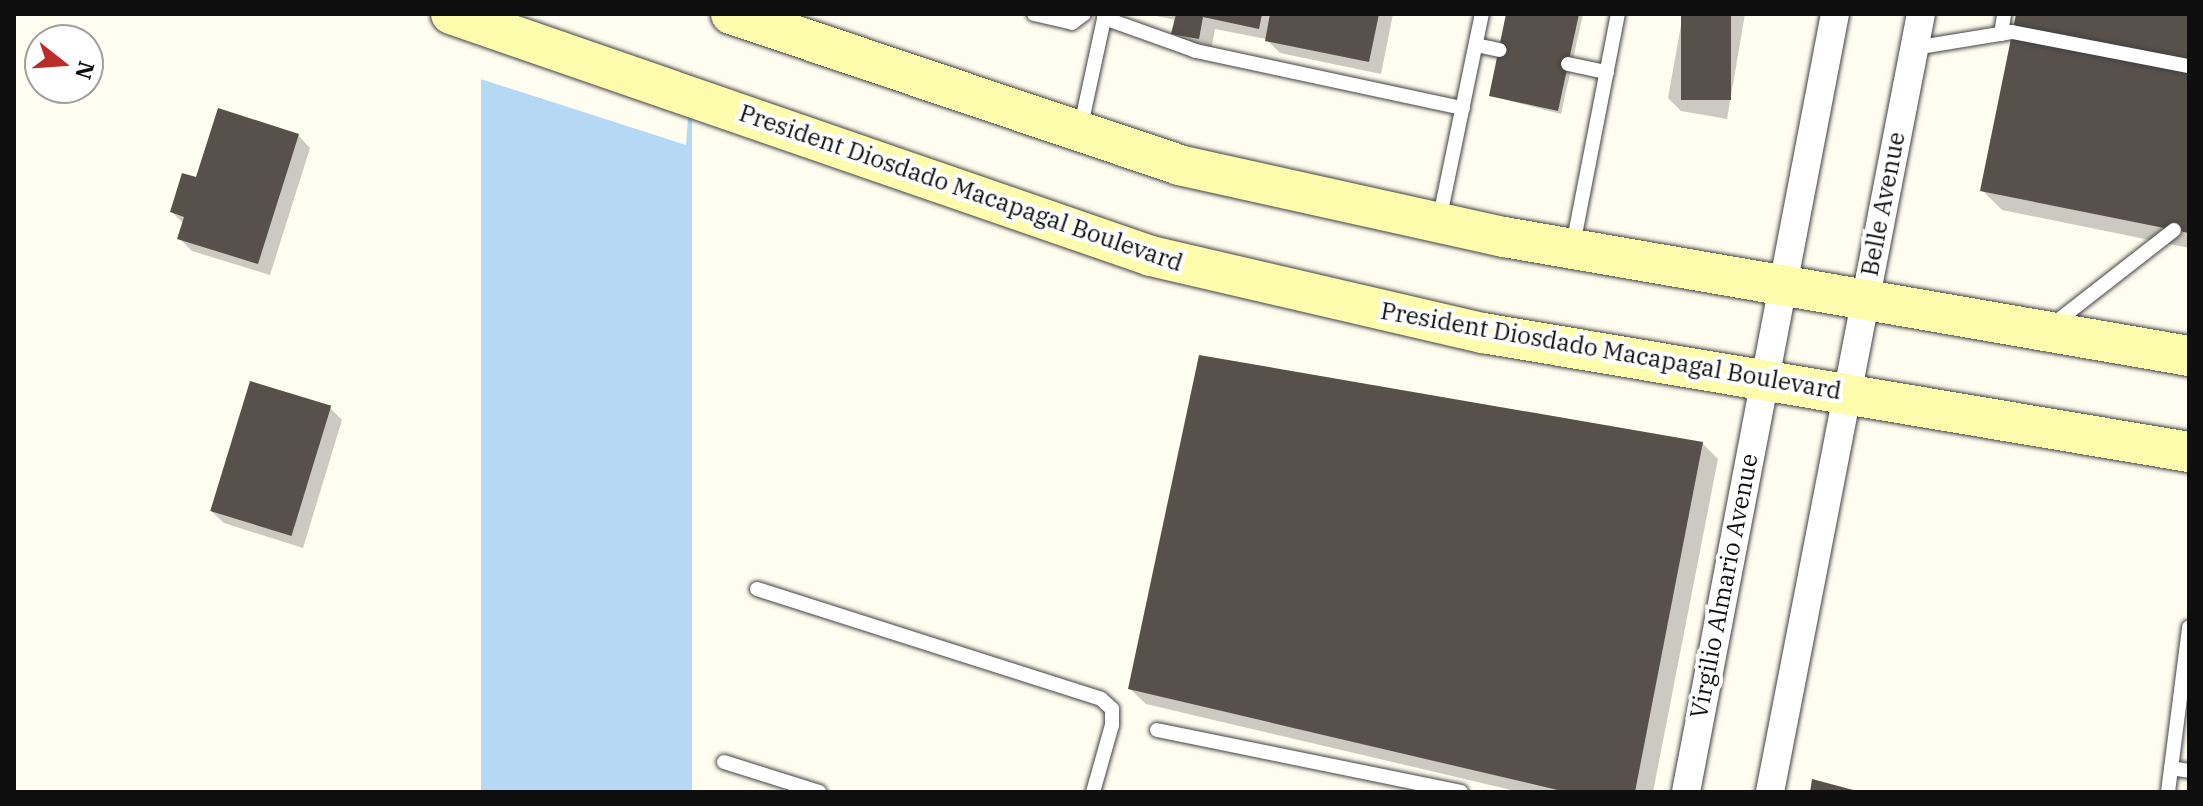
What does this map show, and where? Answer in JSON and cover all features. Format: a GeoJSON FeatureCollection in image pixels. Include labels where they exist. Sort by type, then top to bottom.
{"type":"FeatureCollection","features":[{"type":"Feature","properties":{"kind":"main road"},"geometry":{"type":"LineString","coordinates":[[731,14],[796,26],[1079,134],[1179,165],[1572,249],[1864,303],[2189,356]]}},
{"type":"Feature","properties":{"kind":"main road","name":"President Diosdado Macapagal Boulevard"},"geometry":{"type":"LineString","coordinates":[[456,16],[1151,256],[1483,333],[2189,452]]}},
{"type":"Feature","properties":{"kind":"street"},"geometry":{"type":"LineString","coordinates":[[1762,379],[1835,14]]}},
{"type":"Feature","properties":{"kind":"street","name":"Belle Avenue"},"geometry":{"type":"LineString","coordinates":[[1846,394],[1921,14]]}},
{"type":"Feature","properties":{"kind":"street","name":"Virgilio Almario Avenue"},"geometry":{"type":"LineString","coordinates":[[1686,792],[1762,379]]}},
{"type":"Feature","properties":{"kind":"street"},"geometry":{"type":"LineString","coordinates":[[1770,792],[1846,394]]}},
{"type":"Feature","properties":{"kind":"lane"},"geometry":{"type":"LineString","coordinates":[[1034,14],[1072,23],[1084,14]]}},
{"type":"Feature","properties":{"kind":"lane"},"geometry":{"type":"LineString","coordinates":[[1439,222],[1482,14]]}},
{"type":"Feature","properties":{"kind":"lane"},"geometry":{"type":"LineString","coordinates":[[1572,249],[1618,14]]}},
{"type":"Feature","properties":{"kind":"lane"},"geometry":{"type":"LineString","coordinates":[[2001,34],[2004,14]]}},
{"type":"Feature","properties":{"kind":"lane"},"geometry":{"type":"LineString","coordinates":[[1079,134],[1104,16],[1196,51],[1463,108]]}},
{"type":"Feature","properties":{"kind":"lane"},"geometry":{"type":"LineString","coordinates":[[1914,48],[2001,34],[2189,66]]}},
{"type":"Feature","properties":{"kind":"lane"},"geometry":{"type":"LineString","coordinates":[[1476,45],[1499,50]]}},
{"type":"Feature","properties":{"kind":"lane"},"geometry":{"type":"LineString","coordinates":[[1568,64],[1607,72]]}},
{"type":"Feature","properties":{"kind":"lane"},"geometry":{"type":"LineString","coordinates":[[2042,332],[2174,230]]}},
{"type":"Feature","properties":{"kind":"lane"},"geometry":{"type":"LineString","coordinates":[[757,589],[1101,699],[1112,709],[1112,725],[1093,792]]}},
{"type":"Feature","properties":{"kind":"lane"},"geometry":{"type":"LineString","coordinates":[[2168,792],[2189,627]]}},
{"type":"Feature","properties":{"kind":"lane"},"geometry":{"type":"LineString","coordinates":[[1157,730],[1461,792]]}},
{"type":"Feature","properties":{"kind":"lane"},"geometry":{"type":"LineString","coordinates":[[724,762],[819,792]]}},
{"type":"Feature","properties":{"kind":"lane"},"geometry":{"type":"LineString","coordinates":[[2171,768],[2189,771]]}},
{"type":"Feature","properties":{"kind":"water"},"geometry":{"type":"Polygon","coordinates":[[[481,14],[692,14],[692,792],[481,792],[481,14]]]}},
{"type":"Feature","properties":{"kind":"pier"},"geometry":{"type":"Polygon","coordinates":[[[477,14],[696,14],[686,145],[471,76],[477,14]]]}},
{"type":"Feature","properties":{"kind":"building"},"geometry":{"type":"Polygon","coordinates":[[[1176,14],[1262,14],[1259,29],[1203,17],[1199,39],[1171,34],[1176,14]]]}},
{"type":"Feature","properties":{"kind":"building"},"geometry":{"type":"Polygon","coordinates":[[[1270,14],[1379,14],[1369,62],[1265,41],[1270,14]]]}},
{"type":"Feature","properties":{"kind":"building"},"geometry":{"type":"Polygon","coordinates":[[[1506,14],[1579,14],[1558,111],[1489,96],[1506,14]]]}},
{"type":"Feature","properties":{"kind":"building"},"geometry":{"type":"Polygon","coordinates":[[[1681,14],[1731,14],[1731,100],[1681,100],[1681,14]]]}},
{"type":"Feature","properties":{"kind":"building"},"geometry":{"type":"Polygon","coordinates":[[[2016,14],[2189,14],[2189,233],[1980,191],[2016,14]]]}},
{"type":"Feature","properties":{"kind":"building"},"geometry":{"type":"Polygon","coordinates":[[[218,108],[299,134],[258,264],[177,239],[184,217],[170,212],[182,173],[196,177],[218,108]]]}},
{"type":"Feature","properties":{"kind":"building"},"geometry":{"type":"Polygon","coordinates":[[[1199,355],[1703,442],[1635,792],[1566,792],[1128,689],[1199,355]]]}},
{"type":"Feature","properties":{"kind":"building"},"geometry":{"type":"Polygon","coordinates":[[[250,381],[331,406],[292,536],[210,511],[250,381]]]}},
{"type":"Feature","properties":{"kind":"building"},"geometry":{"type":"Polygon","coordinates":[[[1812,779],[1857,791],[1857,792],[1810,792],[1812,779]]]}}]}
